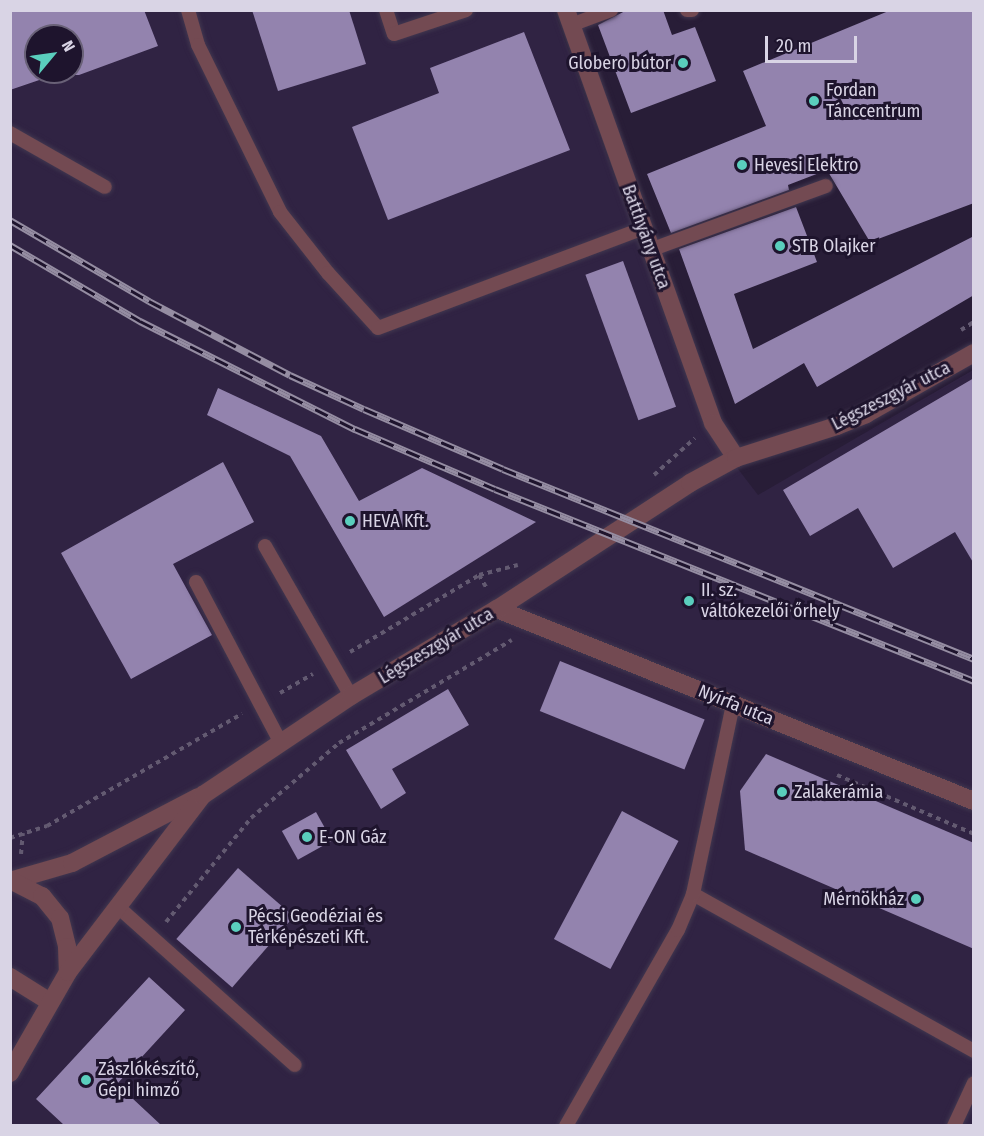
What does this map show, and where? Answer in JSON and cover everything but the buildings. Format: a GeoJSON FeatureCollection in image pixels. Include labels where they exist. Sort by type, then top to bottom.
{"type":"FeatureCollection","features":[{"type":"Feature","properties":{"kind":"street","name":"Batthyány utca"},"geometry":{"type":"LineString","coordinates":[[568,18],[713,423],[736,458]]}},
{"type":"Feature","properties":{"kind":"street","name":"Légszeszgyár utca"},"geometry":{"type":"LineString","coordinates":[[10,1073],[68,972],[203,795],[351,696],[497,609],[690,483],[736,458],[847,422],[893,400],[974,353]]}},
{"type":"Feature","properties":{"kind":"street","name":"Nyírfa utca"},"geometry":{"type":"LineString","coordinates":[[497,609],[974,801]]}},
{"type":"Feature","properties":{"kind":"street"},"geometry":{"type":"LineString","coordinates":[[11,881],[72,863],[203,795]]}},
{"type":"Feature","properties":{"kind":"street"},"geometry":{"type":"LineString","coordinates":[[11,881],[42,896],[60,918],[67,947],[68,972]]}},
{"type":"Feature","properties":{"kind":"street"},"geometry":{"type":"LineString","coordinates":[[10,977],[50,1002]]}},
{"type":"Feature","properties":{"kind":"lane"},"geometry":{"type":"LineString","coordinates":[[188,10],[198,45],[280,212],[328,273],[378,328],[642,229]]}},
{"type":"Feature","properties":{"kind":"lane"},"geometry":{"type":"LineString","coordinates":[[386,10],[394,34],[466,10]]}},
{"type":"Feature","properties":{"kind":"lane"},"geometry":{"type":"LineString","coordinates":[[568,18],[611,10]]}},
{"type":"Feature","properties":{"kind":"lane"},"geometry":{"type":"LineString","coordinates":[[687,10],[692,10]]}},
{"type":"Feature","properties":{"kind":"lane"},"geometry":{"type":"LineString","coordinates":[[10,133],[105,186]]}},
{"type":"Feature","properties":{"kind":"lane"},"geometry":{"type":"LineString","coordinates":[[650,250],[826,186]]}},
{"type":"Feature","properties":{"kind":"lane"},"geometry":{"type":"LineString","coordinates":[[265,546],[351,696]]}},
{"type":"Feature","properties":{"kind":"lane"},"geometry":{"type":"LineString","coordinates":[[196,582],[281,743]]}},
{"type":"Feature","properties":{"kind":"lane"},"geometry":{"type":"LineString","coordinates":[[566,1125],[678,930],[693,894],[733,704]]}},
{"type":"Feature","properties":{"kind":"lane"},"geometry":{"type":"LineString","coordinates":[[693,894],[974,1050]]}},
{"type":"Feature","properties":{"kind":"lane"},"geometry":{"type":"LineString","coordinates":[[118,907],[295,1065]]}},
{"type":"Feature","properties":{"kind":"lane"},"geometry":{"type":"LineString","coordinates":[[954,1125],[974,1083]]}},
{"type":"Feature","properties":{"kind":"path"},"geometry":{"type":"LineString","coordinates":[[953,335],[974,322]]}},
{"type":"Feature","properties":{"kind":"path"},"geometry":{"type":"LineString","coordinates":[[645,482],[713,423]]}},
{"type":"Feature","properties":{"kind":"path"},"geometry":{"type":"LineString","coordinates":[[10,838],[47,826],[260,705],[479,575],[522,564]]}},
{"type":"Feature","properties":{"kind":"path"},"geometry":{"type":"LineString","coordinates":[[153,938],[251,818],[339,743],[517,637]]}},
{"type":"Feature","properties":{"kind":"shaded area"},"geometry":{"type":"Polygon","coordinates":[[[10,11],[554,11],[705,426],[758,495],[973,370],[973,1125],[11,1125],[10,11]]]}},
{"type":"Feature","properties":{"kind":"railway"},"geometry":{"type":"LineString","coordinates":[[10,220],[149,301],[290,375],[364,409],[503,469],[974,659]]}},
{"type":"Feature","properties":{"kind":"railway"},"geometry":{"type":"LineString","coordinates":[[10,245],[140,321],[355,429],[495,489],[974,681]]}},
{"type":"Feature","properties":{"kind":"place","name":"Globero bútor"},"geometry":{"type":"Point","coordinates":[683,63]}},
{"type":"Feature","properties":{"kind":"place","name":"Fordan Tánccentrum"},"geometry":{"type":"Point","coordinates":[814,101]}},
{"type":"Feature","properties":{"kind":"place","name":"Hevesi Elektro"},"geometry":{"type":"Point","coordinates":[742,165]}},
{"type":"Feature","properties":{"kind":"place","name":"STB Olajker"},"geometry":{"type":"Point","coordinates":[780,246]}},
{"type":"Feature","properties":{"kind":"place","name":"HEVA Kft."},"geometry":{"type":"Point","coordinates":[350,521]}},
{"type":"Feature","properties":{"kind":"place","name":"II. sz. váltókezelői őrhely"},"geometry":{"type":"Point","coordinates":[689,601]}},
{"type":"Feature","properties":{"kind":"place","name":"Zalakerámia"},"geometry":{"type":"Point","coordinates":[782,792]}},
{"type":"Feature","properties":{"kind":"place","name":"E-ON Gáz"},"geometry":{"type":"Point","coordinates":[307,837]}},
{"type":"Feature","properties":{"kind":"place","name":"Mérnökház"},"geometry":{"type":"Point","coordinates":[916,899]}},
{"type":"Feature","properties":{"kind":"place","name":"Pécsi Geodéziai és Térképészeti Kft."},"geometry":{"type":"Point","coordinates":[236,927]}},
{"type":"Feature","properties":{"kind":"place","name":"Zászlókészítő, Gépi himző"},"geometry":{"type":"Point","coordinates":[86,1080]}}]}
